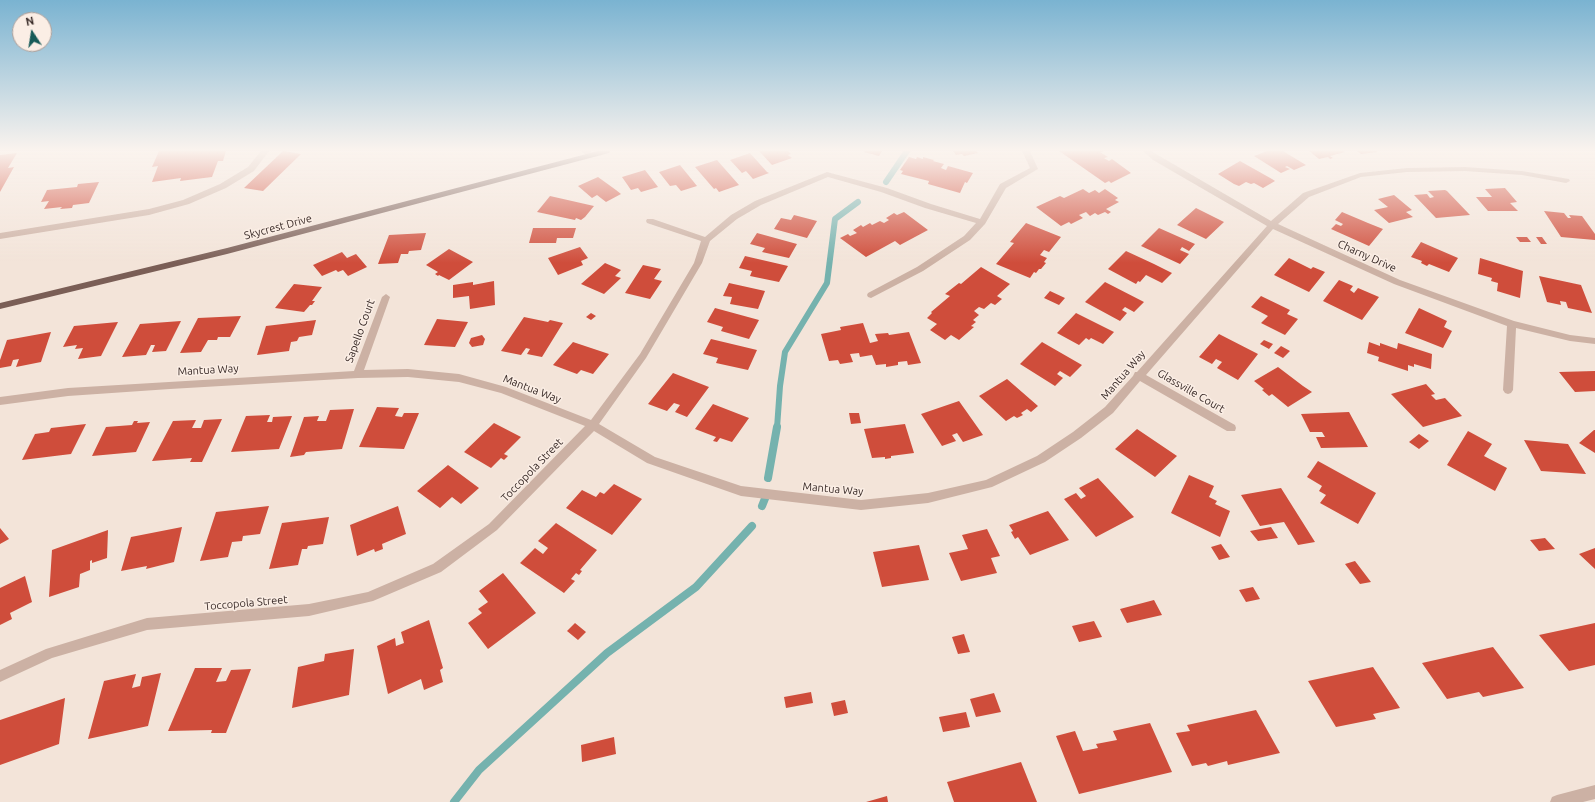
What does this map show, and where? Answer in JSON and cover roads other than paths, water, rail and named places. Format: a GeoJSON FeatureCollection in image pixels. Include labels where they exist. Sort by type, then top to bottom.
{"type":"FeatureCollection","features":[{"type":"Feature","properties":{"kind":"main road","name":"Skycrest Drive"},"geometry":{"type":"LineString","coordinates":[[0,306],[227,251],[456,188]]}},
{"type":"Feature","properties":{"kind":"street"},"geometry":{"type":"LineString","coordinates":[[0,236],[149,212],[186,202],[217,188]]}},
{"type":"Feature","properties":{"kind":"street"},"geometry":{"type":"LineString","coordinates":[[650,221],[706,240],[734,217],[758,203],[793,188]]}},
{"type":"Feature","properties":{"kind":"street"},"geometry":{"type":"LineString","coordinates":[[878,188],[928,206],[982,222]]}},
{"type":"Feature","properties":{"kind":"street"},"geometry":{"type":"LineString","coordinates":[[871,295],[920,269],[967,238],[982,222],[1001,188]]}},
{"type":"Feature","properties":{"kind":"street","name":"Charny Drive"},"geometry":{"type":"LineString","coordinates":[[1209,188],[1272,225],[1398,282],[1512,324],[1570,338],[1595,342]]}},
{"type":"Feature","properties":{"kind":"street","name":"Mantua Way"},"geometry":{"type":"LineString","coordinates":[[0,401],[68,392],[358,374],[408,373],[459,378],[503,390],[593,425],[651,460],[740,491],[861,505],[928,498],[988,484],[1041,459],[1077,435],[1109,410],[1138,375],[1272,225],[1306,195],[1324,188]]}},
{"type":"Feature","properties":{"kind":"street","name":"Toccopola Street"},"geometry":{"type":"LineString","coordinates":[[0,676],[50,653],[147,624],[309,610],[369,597],[437,568],[493,527],[593,425],[644,356],[698,263],[706,240]]}},
{"type":"Feature","properties":{"kind":"street","name":"Sapello Court"},"geometry":{"type":"LineString","coordinates":[[358,374],[386,297]]}},
{"type":"Feature","properties":{"kind":"street"},"geometry":{"type":"LineString","coordinates":[[1508,390],[1512,324]]}},
{"type":"Feature","properties":{"kind":"street","name":"Glassville Court"},"geometry":{"type":"LineString","coordinates":[[1138,375],[1231,428]]}},
{"type":"Feature","properties":{"kind":"street"},"geometry":{"type":"LineString","coordinates":[[1557,802],[1595,792]]}},
{"type":"Feature","properties":{"kind":"waterway"},"geometry":{"type":"LineString","coordinates":[[777,428],[780,386],[785,352],[827,283],[835,219],[858,202]]}},
{"type":"Feature","properties":{"kind":"waterway"},"geometry":{"type":"LineString","coordinates":[[768,478],[777,427]]}},
{"type":"Feature","properties":{"kind":"waterway"},"geometry":{"type":"LineString","coordinates":[[762,506],[766,496]]}},
{"type":"Feature","properties":{"kind":"waterway"},"geometry":{"type":"LineString","coordinates":[[454,802],[479,770],[607,653],[696,587],[752,526]]}}]}
